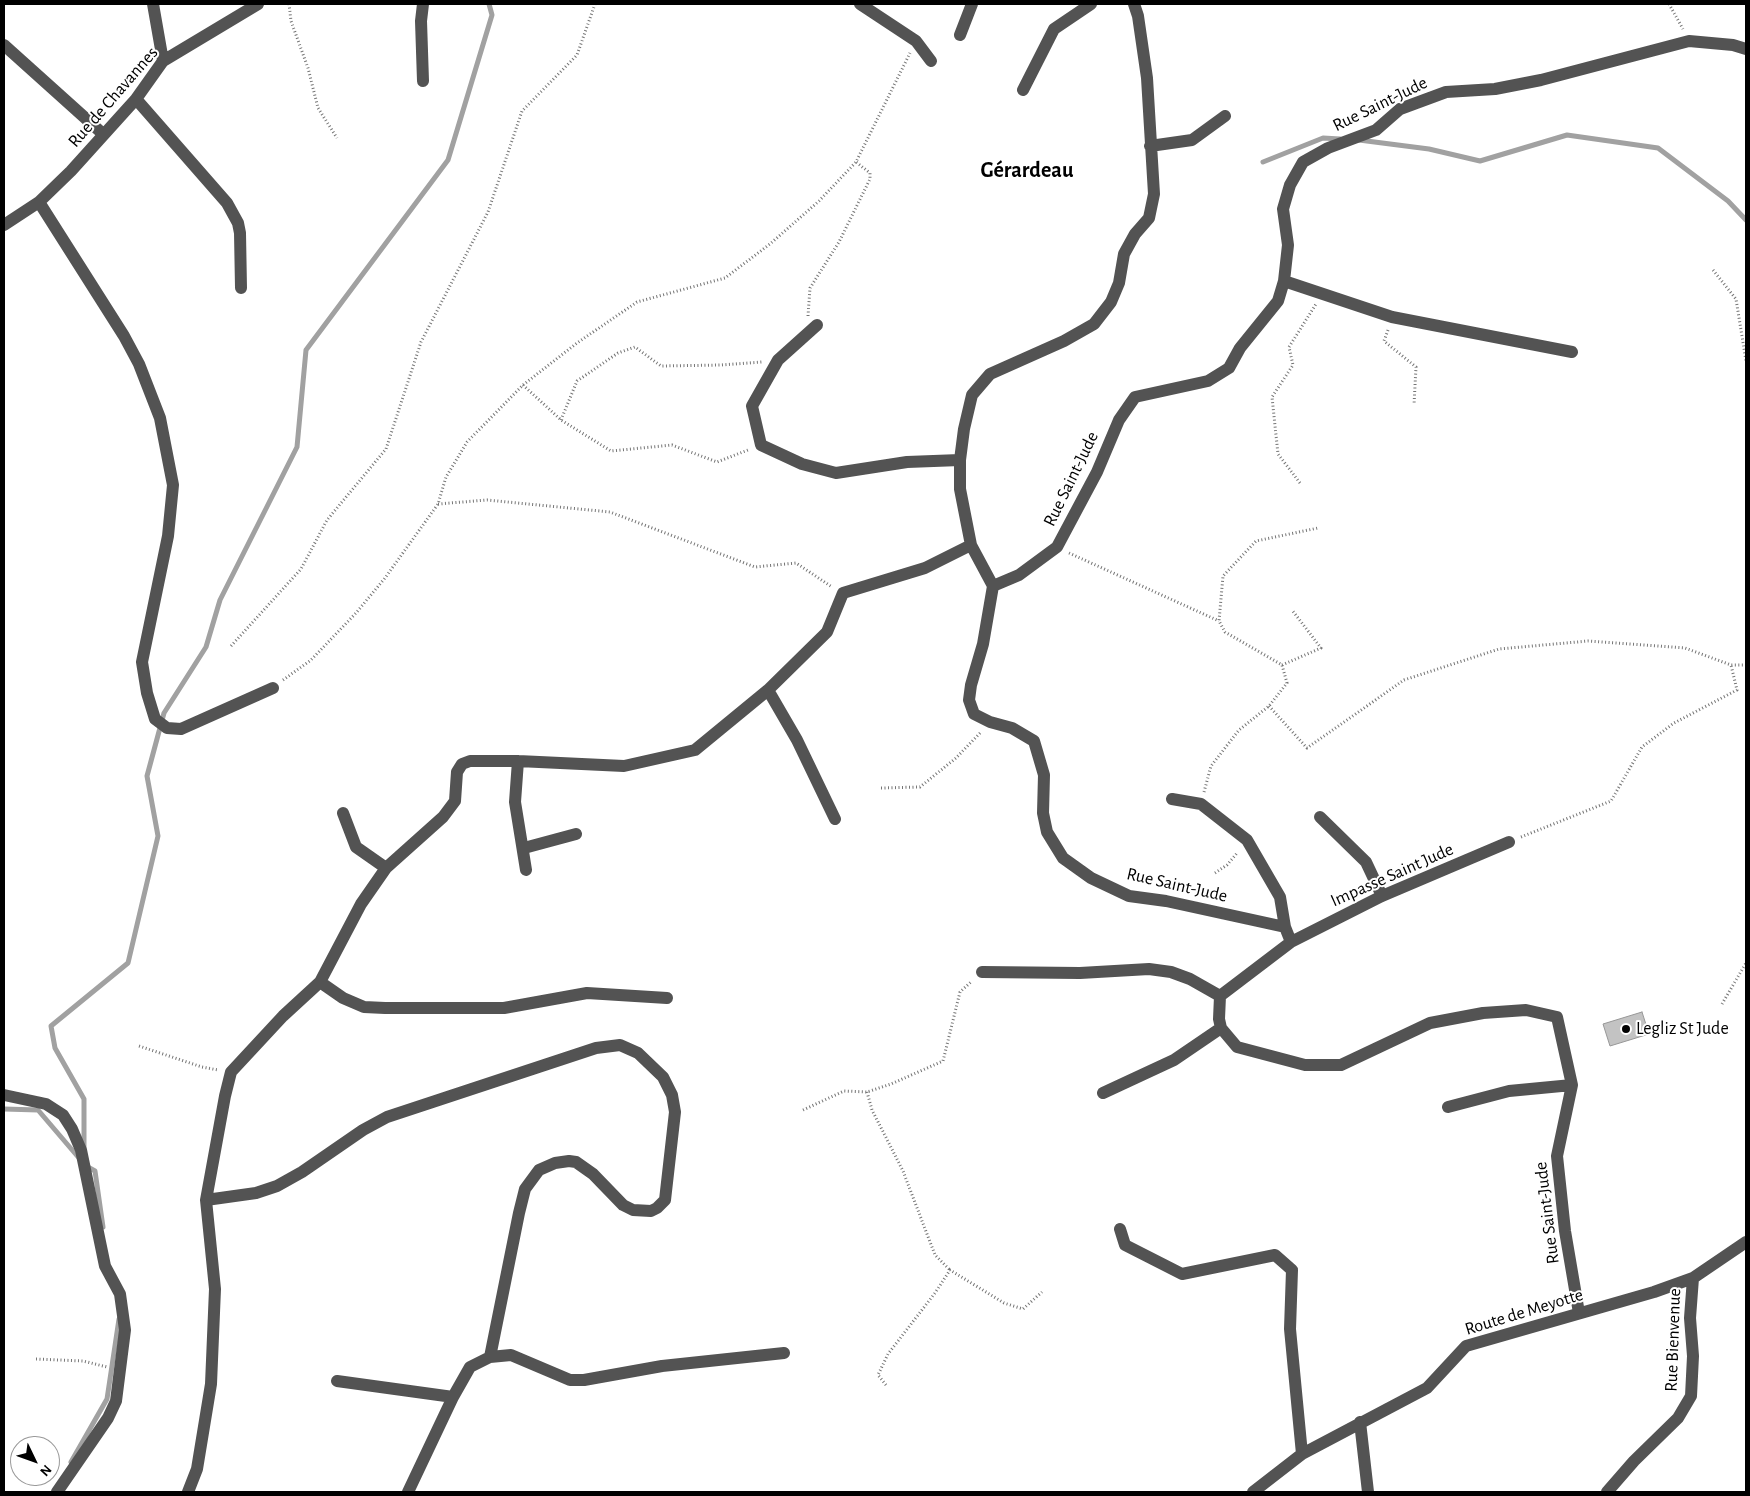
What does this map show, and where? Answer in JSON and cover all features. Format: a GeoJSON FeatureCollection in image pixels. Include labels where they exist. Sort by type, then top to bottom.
{"type":"FeatureCollection","features":[{"type":"Feature","properties":{"kind":"street"},"geometry":{"type":"LineString","coordinates":[[153,4],[163,61]]}},
{"type":"Feature","properties":{"kind":"street","name":"Rue de Chavannes"},"geometry":{"type":"LineString","coordinates":[[4,225],[39,202],[71,171],[136,99],[163,61],[258,4]]}},
{"type":"Feature","properties":{"kind":"street"},"geometry":{"type":"LineString","coordinates":[[423,4],[421,21],[423,81]]}},
{"type":"Feature","properties":{"kind":"street"},"geometry":{"type":"LineString","coordinates":[[860,4],[916,41],[931,61]]}},
{"type":"Feature","properties":{"kind":"street"},"geometry":{"type":"LineString","coordinates":[[960,35],[972,4]]}},
{"type":"Feature","properties":{"kind":"street"},"geometry":{"type":"LineString","coordinates":[[1023,90],[1054,29],[1090,4]]}},
{"type":"Feature","properties":{"kind":"street"},"geometry":{"type":"LineString","coordinates":[[993,586],[971,545],[960,489],[960,460],[964,429],[972,395],[990,374],[1064,341],[1094,324],[1111,302],[1119,282],[1124,254],[1135,234],[1149,218],[1154,194],[1147,78],[1138,16],[1134,4]]}},
{"type":"Feature","properties":{"kind":"street","name":"Rue Saint-Jude"},"geometry":{"type":"LineString","coordinates":[[1285,927],[1166,901],[1129,896],[1090,878],[1062,858],[1046,832],[1043,813],[1044,775],[1034,741],[1012,728],[990,722],[974,714],[969,700],[970,685],[983,644],[993,586],[1019,575],[1056,547],[1089,487],[1119,420],[1135,397],[1208,381],[1229,368],[1240,348],[1278,301],[1284,281],[1288,245],[1283,209],[1290,185],[1303,162],[1328,148],[1376,130],[1400,109],[1446,92],[1495,89],[1541,80],[1689,41],[1733,45],[1746,49]]}},
{"type":"Feature","properties":{"kind":"street"},"geometry":{"type":"LineString","coordinates":[[4,45],[103,134]]}},
{"type":"Feature","properties":{"kind":"street"},"geometry":{"type":"LineString","coordinates":[[136,99],[227,203],[238,223],[240,233],[241,288]]}},
{"type":"Feature","properties":{"kind":"street"},"geometry":{"type":"LineString","coordinates":[[1150,146],[1192,140],[1225,116]]}},
{"type":"Feature","properties":{"kind":"street"},"geometry":{"type":"LineString","coordinates":[[39,202],[124,336],[139,364],[160,418],[173,485],[168,536],[142,662],[147,693],[155,719],[167,728],[181,729],[273,688]]}},
{"type":"Feature","properties":{"kind":"street"},"geometry":{"type":"LineString","coordinates":[[1284,281],[1392,317],[1572,352]]}},
{"type":"Feature","properties":{"kind":"street"},"geometry":{"type":"LineString","coordinates":[[817,325],[778,360],[752,406],[761,445],[802,464],[836,473],[907,462],[960,460]]}},
{"type":"Feature","properties":{"kind":"street"},"geometry":{"type":"LineString","coordinates":[[188,1492],[197,1469],[211,1384],[215,1289],[206,1200],[231,1072],[283,1016],[320,982],[361,904],[386,868],[443,817],[455,801],[457,772],[462,764],[470,761],[518,761],[624,766],[695,750],[768,690],[827,632],[843,593],[925,568],[971,545]]}},
{"type":"Feature","properties":{"kind":"street"},"geometry":{"type":"LineString","coordinates":[[768,690],[797,740],[835,819]]}},
{"type":"Feature","properties":{"kind":"street"},"geometry":{"type":"LineString","coordinates":[[518,761],[515,802],[524,848],[526,870]]}},
{"type":"Feature","properties":{"kind":"street"},"geometry":{"type":"LineString","coordinates":[[1172,799],[1201,804],[1247,840],[1280,897],[1285,927],[1291,942],[1220,996]]}},
{"type":"Feature","properties":{"kind":"street"},"geometry":{"type":"LineString","coordinates":[[342,813],[356,847],[386,868]]}},
{"type":"Feature","properties":{"kind":"street"},"geometry":{"type":"LineString","coordinates":[[1320,816],[1366,862],[1382,896]]}},
{"type":"Feature","properties":{"kind":"street"},"geometry":{"type":"LineString","coordinates":[[524,848],[576,834]]}},
{"type":"Feature","properties":{"kind":"street","name":"Impasse Saint Jude"},"geometry":{"type":"LineString","coordinates":[[1291,942],[1382,896],[1509,842]]}},
{"type":"Feature","properties":{"kind":"street"},"geometry":{"type":"LineString","coordinates":[[982,972],[1080,973],[1150,969],[1171,972],[1190,979],[1220,996]]}},
{"type":"Feature","properties":{"kind":"street"},"geometry":{"type":"LineString","coordinates":[[320,982],[342,998],[364,1007],[385,1008],[504,1008],[587,993],[667,998]]}},
{"type":"Feature","properties":{"kind":"street"},"geometry":{"type":"LineString","coordinates":[[1104,1093],[1174,1060],[1221,1028],[1219,1019],[1220,996]]}},
{"type":"Feature","properties":{"kind":"street","name":"Rue Saint-Jude"},"geometry":{"type":"LineString","coordinates":[[1221,1028],[1225,1036],[1237,1047],[1266,1056],[1304,1065],[1341,1065],[1430,1023],[1483,1013],[1526,1010],[1556,1017],[1572,1085],[1557,1156],[1565,1231],[1579,1313]]}},
{"type":"Feature","properties":{"kind":"street"},"geometry":{"type":"LineString","coordinates":[[206,1200],[256,1193],[277,1186],[302,1172],[363,1130],[387,1117],[596,1048],[620,1045],[638,1053],[663,1077],[672,1095],[675,1112],[665,1200],[658,1208],[650,1211],[633,1210],[623,1206],[593,1174],[576,1162],[569,1160],[555,1163],[539,1170],[525,1189],[490,1357]]}},
{"type":"Feature","properties":{"kind":"street"},"geometry":{"type":"LineString","coordinates":[[1448,1107],[1509,1091],[1572,1085]]}},
{"type":"Feature","properties":{"kind":"street"},"geometry":{"type":"LineString","coordinates":[[4,1095],[46,1104],[63,1115],[75,1136],[81,1150],[105,1266],[120,1294],[125,1330],[122,1372],[116,1401],[108,1418],[57,1492]]}},
{"type":"Feature","properties":{"kind":"street"},"geometry":{"type":"LineString","coordinates":[[1120,1229],[1125,1245],[1182,1274],[1275,1255],[1292,1270],[1290,1329],[1302,1454]]}},
{"type":"Feature","properties":{"kind":"street","name":"Route de Meyotte"},"geometry":{"type":"LineString","coordinates":[[1253,1492],[1302,1454],[1427,1388],[1466,1346],[1654,1292],[1693,1278],[1746,1242]]}},
{"type":"Feature","properties":{"kind":"street","name":"Rue Bienvenue"},"geometry":{"type":"LineString","coordinates":[[1607,1492],[1634,1461],[1678,1418],[1691,1396],[1693,1356],[1690,1318],[1693,1278]]}},
{"type":"Feature","properties":{"kind":"street"},"geometry":{"type":"LineString","coordinates":[[408,1492],[453,1397],[470,1367],[490,1357],[511,1355],[570,1380],[584,1380],[662,1366],[784,1354]]}},
{"type":"Feature","properties":{"kind":"street"},"geometry":{"type":"LineString","coordinates":[[338,1381],[453,1397]]}},
{"type":"Feature","properties":{"kind":"street"},"geometry":{"type":"LineString","coordinates":[[1360,1422],[1368,1492]]}},
{"type":"Feature","properties":{"kind":"path"},"geometry":{"type":"LineString","coordinates":[[288,4],[291,21],[308,68],[318,108],[337,138]]}},
{"type":"Feature","properties":{"kind":"path"},"geometry":{"type":"LineString","coordinates":[[231,646],[300,569],[328,520],[386,450],[421,342],[488,212],[522,111],[577,55],[595,4]]}},
{"type":"Feature","properties":{"kind":"path"},"geometry":{"type":"LineString","coordinates":[[1669,4],[1689,41]]}},
{"type":"Feature","properties":{"kind":"path"},"geometry":{"type":"LineString","coordinates":[[273,688],[311,660],[356,613],[385,578],[438,504],[446,477],[467,442],[522,385],[577,343],[637,302],[725,278],[770,244],[820,201],[856,162],[916,41]]}},
{"type":"Feature","properties":{"kind":"path"},"geometry":{"type":"LineString","coordinates":[[806,335],[810,288],[839,242],[870,179],[870,173],[856,162]]}},
{"type":"Feature","properties":{"kind":"path"},"geometry":{"type":"LineString","coordinates":[[1713,270],[1736,299],[1746,361]]}},
{"type":"Feature","properties":{"kind":"path"},"geometry":{"type":"LineString","coordinates":[[1300,483],[1278,454],[1272,397],[1293,365],[1289,347],[1322,295]]}},
{"type":"Feature","properties":{"kind":"path"},"geometry":{"type":"LineString","coordinates":[[1392,317],[1384,341],[1416,367],[1414,405]]}},
{"type":"Feature","properties":{"kind":"path"},"geometry":{"type":"LineString","coordinates":[[561,420],[577,381],[618,353],[635,347],[661,366],[721,366],[778,360]]}},
{"type":"Feature","properties":{"kind":"path"},"geometry":{"type":"LineString","coordinates":[[522,385],[561,420],[611,451],[672,445],[716,462],[761,445]]}},
{"type":"Feature","properties":{"kind":"path"},"geometry":{"type":"LineString","coordinates":[[438,504],[487,500],[610,512],[755,567],[796,563],[843,593]]}},
{"type":"Feature","properties":{"kind":"path"},"geometry":{"type":"LineString","coordinates":[[1201,804],[1210,766],[1239,730],[1269,706],[1287,683],[1282,665],[1225,632],[1219,621],[1223,576],[1256,541],[1318,528]]}},
{"type":"Feature","properties":{"kind":"path"},"geometry":{"type":"LineString","coordinates":[[1056,547],[1219,621]]}},
{"type":"Feature","properties":{"kind":"path"},"geometry":{"type":"LineString","coordinates":[[1282,665],[1321,648],[1292,610]]}},
{"type":"Feature","properties":{"kind":"path"},"geometry":{"type":"LineString","coordinates":[[1269,706],[1307,748],[1404,680],[1499,648],[1588,641],[1685,648],[1731,665],[1746,665]]}},
{"type":"Feature","properties":{"kind":"path"},"geometry":{"type":"LineString","coordinates":[[1509,842],[1567,817],[1611,802],[1642,747],[1674,723],[1737,690],[1731,665]]}},
{"type":"Feature","properties":{"kind":"path"},"geometry":{"type":"LineString","coordinates":[[881,788],[920,787],[956,758],[990,722]]}},
{"type":"Feature","properties":{"kind":"path"},"geometry":{"type":"LineString","coordinates":[[1215,873],[1227,865],[1247,840]]}},
{"type":"Feature","properties":{"kind":"path"},"geometry":{"type":"LineString","coordinates":[[1722,1004],[1746,963]]}},
{"type":"Feature","properties":{"kind":"path"},"geometry":{"type":"LineString","coordinates":[[803,1110],[844,1091],[867,1092],[891,1084],[943,1061],[960,992],[982,972]]}},
{"type":"Feature","properties":{"kind":"path"},"geometry":{"type":"LineString","coordinates":[[139,1046],[202,1067],[231,1072]]}},
{"type":"Feature","properties":{"kind":"path"},"geometry":{"type":"LineString","coordinates":[[867,1092],[872,1110],[903,1171],[935,1255],[950,1270],[1004,1303],[1023,1309],[1042,1292]]}},
{"type":"Feature","properties":{"kind":"path"},"geometry":{"type":"LineString","coordinates":[[886,1385],[878,1375],[888,1354],[935,1293],[950,1270]]}},
{"type":"Feature","properties":{"kind":"path"},"geometry":{"type":"LineString","coordinates":[[36,1358],[83,1361],[122,1372]]}},
{"type":"Feature","properties":{"kind":"building","name":"Legliz St Jude"},"geometry":{"type":"Polygon","coordinates":[[[1642,1012],[1649,1034],[1610,1046],[1603,1024],[1642,1012]]]}},
{"type":"Feature","properties":{"kind":"waterway"},"geometry":{"type":"LineString","coordinates":[[84,1147],[84,1099],[55,1048],[51,1026],[128,963],[158,836],[147,776],[164,713],[206,647],[220,600],[297,447],[306,350],[448,160],[492,15],[489,4]]}},
{"type":"Feature","properties":{"kind":"waterway"},"geometry":{"type":"LineString","coordinates":[[1359,140],[1429,149],[1480,161],[1567,135],[1658,148],[1728,201],[1746,220]]}},
{"type":"Feature","properties":{"kind":"waterway"},"geometry":{"type":"LineString","coordinates":[[1263,162],[1323,138],[1340,139]]}},
{"type":"Feature","properties":{"kind":"waterway"},"geometry":{"type":"LineString","coordinates":[[4,1109],[38,1110],[79,1158]]}},
{"type":"Feature","properties":{"kind":"waterway"},"geometry":{"type":"LineString","coordinates":[[86,1166],[95,1171],[103,1227]]}},
{"type":"Feature","properties":{"kind":"waterway"},"geometry":{"type":"LineString","coordinates":[[71,1462],[107,1399],[119,1319]]}},
{"type":"Feature","properties":{"kind":"place","name":"Legliz St Jude"},"geometry":{"type":"Point","coordinates":[1626,1029]}},
{"type":"Feature","properties":{"kind":"district","name":"Gérardeau"},"geometry":{"type":"Point","coordinates":[1027,170]}}]}
